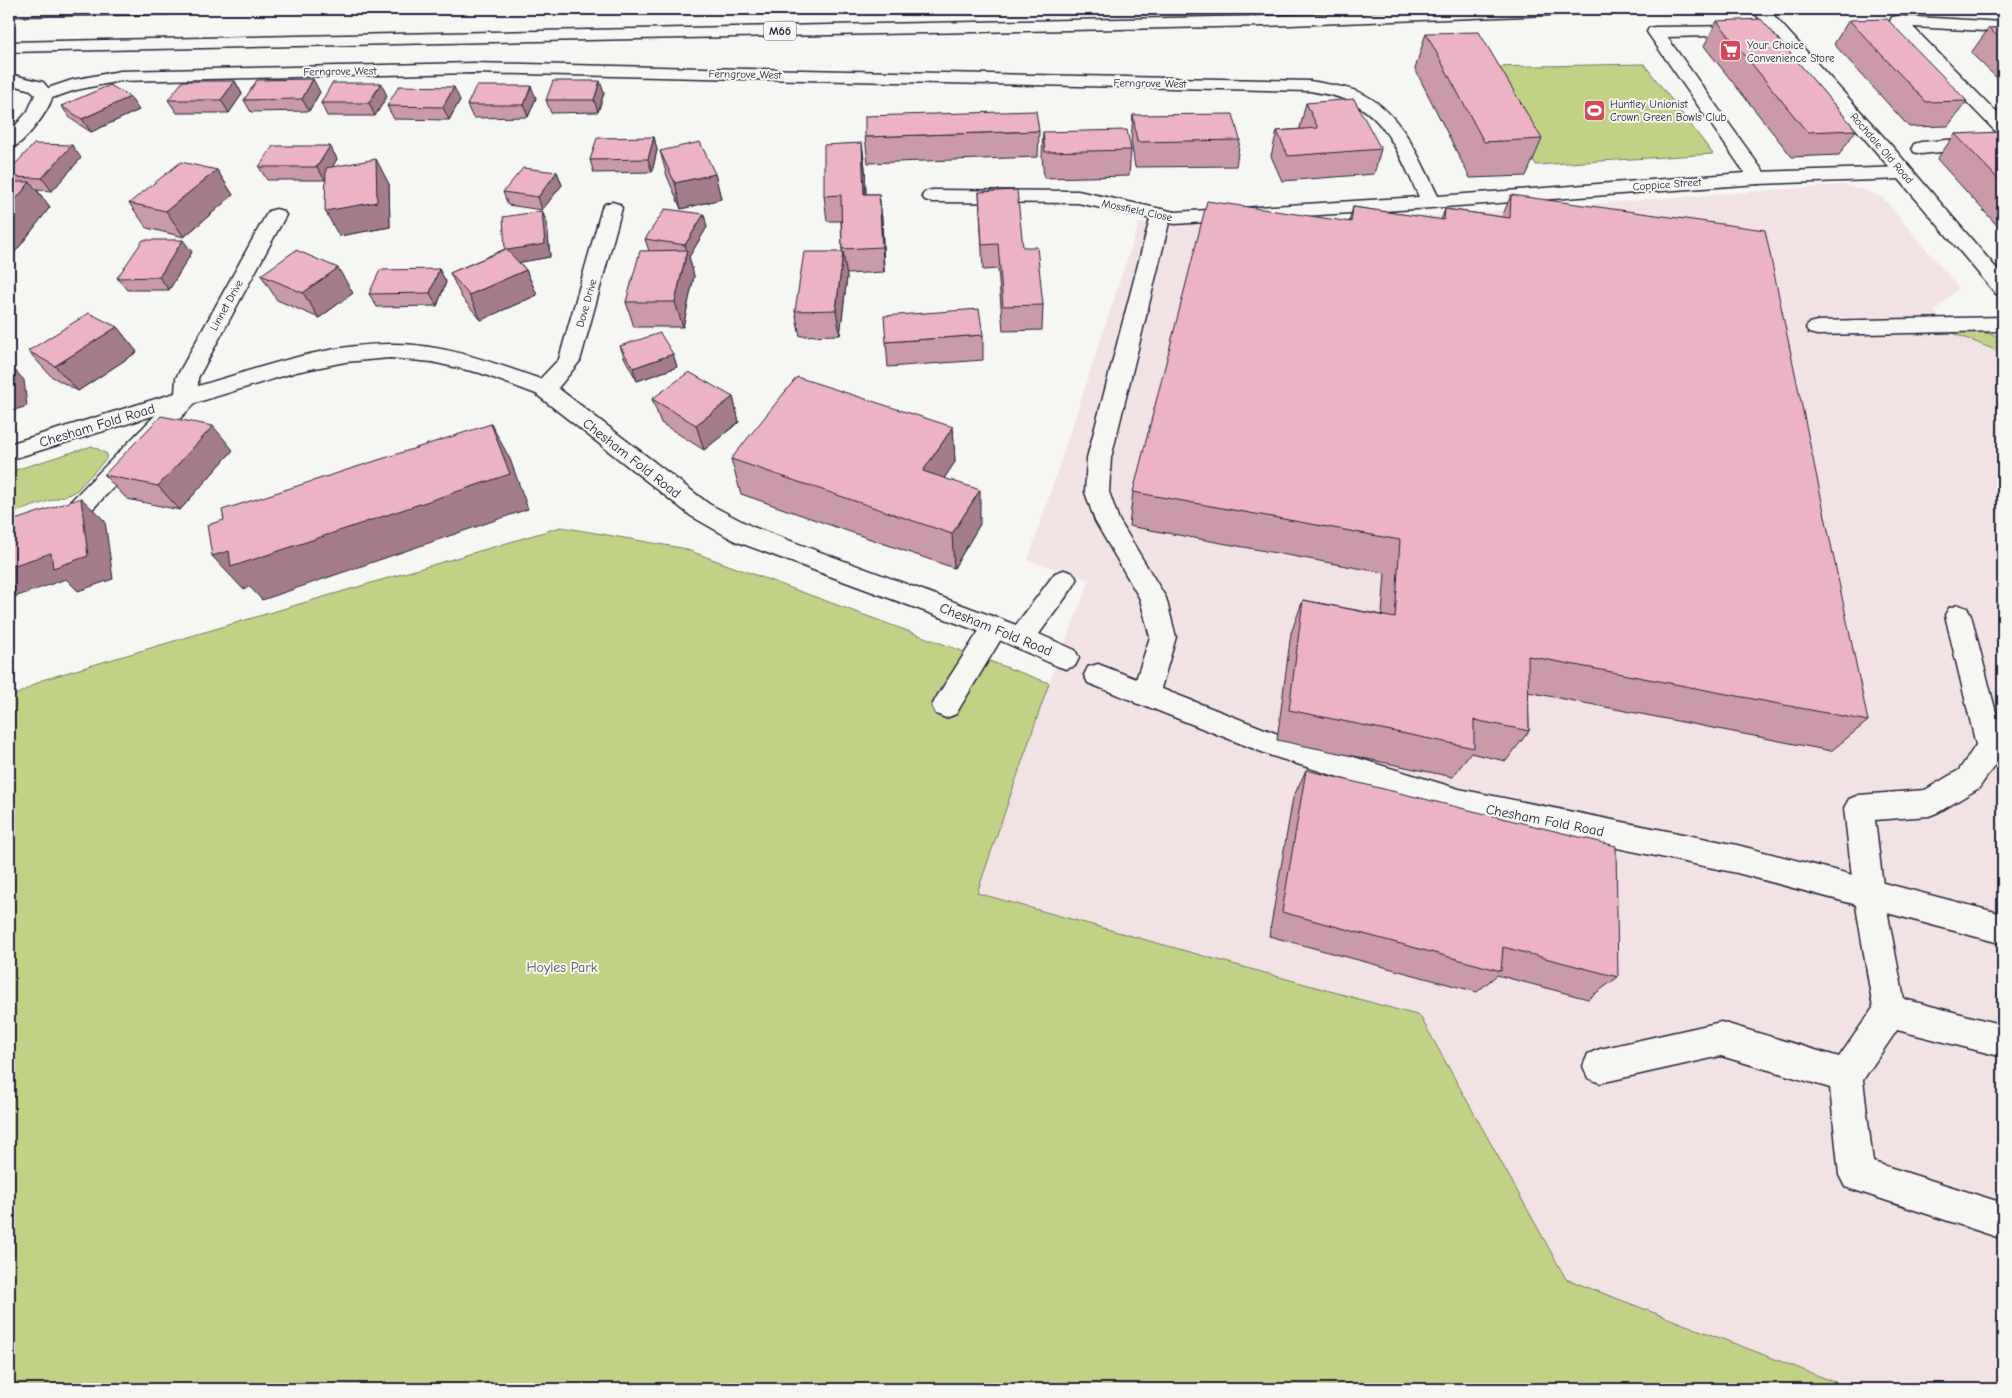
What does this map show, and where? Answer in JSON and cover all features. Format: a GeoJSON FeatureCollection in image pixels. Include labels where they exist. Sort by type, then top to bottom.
{"type":"FeatureCollection","features":[{"type":"Feature","properties":{"kind":"main road"},"geometry":{"type":"LineString","coordinates":[[9,11],[169,9]]}},
{"type":"Feature","properties":{"kind":"main road","name":"M66"},"geometry":{"type":"LineString","coordinates":[[9,47],[1264,21],[1574,9]]}},
{"type":"Feature","properties":{"kind":"main road","name":"Rochdale Old Road"},"geometry":{"type":"LineString","coordinates":[[1759,9],[2003,289]]}},
{"type":"Feature","properties":{"kind":"main road"},"geometry":{"type":"LineString","coordinates":[[2003,27],[1898,22],[2003,129]]}},
{"type":"Feature","properties":{"kind":"main road"},"geometry":{"type":"LineString","coordinates":[[1758,178],[1655,32],[1777,30]]}},
{"type":"Feature","properties":{"kind":"main road","name":"Ferngrove West"},"geometry":{"type":"LineString","coordinates":[[44,95],[72,85],[120,76],[474,68],[1310,86],[1355,97],[1381,114],[1399,135],[1431,202]]}},
{"type":"Feature","properties":{"kind":"main road"},"geometry":{"type":"LineString","coordinates":[[9,79],[37,86],[44,95],[38,110],[9,144]]}},
{"type":"Feature","properties":{"kind":"main road"},"geometry":{"type":"LineString","coordinates":[[1921,148],[2003,142]]}},
{"type":"Feature","properties":{"kind":"main road","name":"Coppice Street"},"geometry":{"type":"LineString","coordinates":[[1431,202],[1758,178],[1903,172]]}},
{"type":"Feature","properties":{"kind":"main road","name":"Mossfield Close"},"geometry":{"type":"LineString","coordinates":[[932,196],[1078,197],[1176,218],[1431,202]]}},
{"type":"Feature","properties":{"kind":"main road","name":"Dove Drive"},"geometry":{"type":"LineString","coordinates":[[544,389],[569,362],[612,208]]}},
{"type":"Feature","properties":{"kind":"main road","name":"Linnet Drive"},"geometry":{"type":"LineString","coordinates":[[186,398],[186,378],[276,215]]}},
{"type":"Feature","properties":{"kind":"main road"},"geometry":{"type":"LineString","coordinates":[[1145,695],[1163,637],[1153,598],[1107,521],[1097,492],[1099,458],[1161,215]]}},
{"type":"Feature","properties":{"kind":"main road"},"geometry":{"type":"LineString","coordinates":[[1817,328],[2003,324]]}},
{"type":"Feature","properties":{"kind":"main road","name":"Chesham Fold Road"},"geometry":{"type":"LineString","coordinates":[[9,452],[294,365],[345,355],[390,351],[432,355],[485,367],[544,389],[700,510],[744,534],[995,627],[1066,658]]}},
{"type":"Feature","properties":{"kind":"main road","name":"Chesham Fold Road"},"geometry":{"type":"LineString","coordinates":[[9,535],[74,514],[186,398]]}},
{"type":"Feature","properties":{"kind":"main road"},"geometry":{"type":"LineString","coordinates":[[1021,638],[1064,580]]}},
{"type":"Feature","properties":{"kind":"main road"},"geometry":{"type":"LineString","coordinates":[[1958,615],[1992,747],[1969,779],[1929,803],[1859,808],[1869,894],[1890,1012],[1846,1076],[1856,1175],[2003,1221]]}},
{"type":"Feature","properties":{"kind":"main road"},"geometry":{"type":"LineString","coordinates":[[946,706],[995,627]]}},
{"type":"Feature","properties":{"kind":"main road","name":"Chesham Fold Road"},"geometry":{"type":"LineString","coordinates":[[1098,675],[1272,744],[1459,802],[1737,859],[2003,929]]}},
{"type":"Feature","properties":{"kind":"main road"},"geometry":{"type":"LineString","coordinates":[[1890,1012],[2003,1041]]}},
{"type":"Feature","properties":{"kind":"main road"},"geometry":{"type":"LineString","coordinates":[[1600,1066],[1721,1039],[1846,1076]]}},
{"type":"Feature","properties":{"kind":"shaded area"},"geometry":{"type":"Polygon","coordinates":[[[1843,185],[1864,190],[1883,198],[1959,288],[1935,311],[1945,330],[2003,353],[2003,1389],[1853,1389],[1566,1279],[1420,1017],[977,893],[1049,683],[1090,580],[1028,560],[1139,223],[1288,227],[1843,185]]]}},
{"type":"Feature","properties":{"kind":"green space","name":"Huntley Unionist Crown Green Bowls Club"},"geometry":{"type":"Polygon","coordinates":[[[1644,64],[1713,154],[1536,165],[1486,67],[1644,64]]]}},
{"type":"Feature","properties":{"kind":"green space"},"geometry":{"type":"Polygon","coordinates":[[[1945,330],[1982,332],[2003,337],[2003,353],[1945,330]]]}},
{"type":"Feature","properties":{"kind":"green space"},"geometry":{"type":"Polygon","coordinates":[[[92,446],[107,454],[106,459],[77,490],[9,514],[9,472],[92,446]]]}},
{"type":"Feature","properties":{"kind":"green space","name":"Hoyles Park"},"geometry":{"type":"Polygon","coordinates":[[[561,527],[682,548],[1049,683],[977,893],[1420,1016],[1566,1279],[1853,1389],[9,1389],[9,699],[42,680],[561,527]]]}},
{"type":"Feature","properties":{"kind":"building"},"geometry":{"type":"Polygon","coordinates":[[[1761,19],[1856,130],[1807,132],[1717,21],[1761,19]]]}},
{"type":"Feature","properties":{"kind":"building"},"geometry":{"type":"Polygon","coordinates":[[[1887,19],[1967,101],[1926,102],[1849,20],[1887,19]]]}},
{"type":"Feature","properties":{"kind":"building"},"geometry":{"type":"Polygon","coordinates":[[[1989,28],[2003,28],[2003,42],[1989,28]]]}},
{"type":"Feature","properties":{"kind":"building"},"geometry":{"type":"Polygon","coordinates":[[[1479,32],[1542,139],[1484,142],[1426,33],[1479,32]]]}},
{"type":"Feature","properties":{"kind":"building"},"geometry":{"type":"Polygon","coordinates":[[[313,79],[302,99],[244,100],[257,80],[313,79]]]}},
{"type":"Feature","properties":{"kind":"building"},"geometry":{"type":"Polygon","coordinates":[[[183,81],[235,81],[221,100],[168,100],[183,81]]]}},
{"type":"Feature","properties":{"kind":"building"},"geometry":{"type":"Polygon","coordinates":[[[553,81],[600,81],[594,100],[546,100],[553,81]]]}},
{"type":"Feature","properties":{"kind":"building"},"geometry":{"type":"Polygon","coordinates":[[[332,83],[381,83],[369,103],[321,103],[332,83]]]}},
{"type":"Feature","properties":{"kind":"building"},"geometry":{"type":"Polygon","coordinates":[[[110,85],[130,97],[82,119],[61,106],[110,85]]]}},
{"type":"Feature","properties":{"kind":"building"},"geometry":{"type":"Polygon","coordinates":[[[399,86],[454,87],[443,107],[387,106],[399,86]]]}},
{"type":"Feature","properties":{"kind":"building"},"geometry":{"type":"Polygon","coordinates":[[[476,86],[531,86],[524,105],[467,105],[476,86]]]}},
{"type":"Feature","properties":{"kind":"building"},"geometry":{"type":"Polygon","coordinates":[[[1354,99],[1381,149],[1288,156],[1277,131],[1318,128],[1306,103],[1354,99]]]}},
{"type":"Feature","properties":{"kind":"building"},"geometry":{"type":"Polygon","coordinates":[[[1036,111],[1039,131],[865,137],[865,116],[1036,111]]]}},
{"type":"Feature","properties":{"kind":"building"},"geometry":{"type":"Polygon","coordinates":[[[1233,114],[1240,140],[1137,142],[1133,115],[1233,114]]]}},
{"type":"Feature","properties":{"kind":"building"},"geometry":{"type":"Polygon","coordinates":[[[1127,130],[1131,150],[1045,152],[1043,132],[1127,130]]]}},
{"type":"Feature","properties":{"kind":"building"},"geometry":{"type":"Polygon","coordinates":[[[2001,132],[2003,134],[2003,184],[1955,134],[2001,132]]]}},
{"type":"Feature","properties":{"kind":"building"},"geometry":{"type":"Polygon","coordinates":[[[654,137],[648,159],[590,160],[597,138],[654,137]]]}},
{"type":"Feature","properties":{"kind":"building"},"geometry":{"type":"Polygon","coordinates":[[[700,142],[715,174],[675,183],[660,151],[700,142]]]}},
{"type":"Feature","properties":{"kind":"building"},"geometry":{"type":"Polygon","coordinates":[[[862,143],[864,194],[879,194],[882,247],[842,249],[841,195],[824,196],[824,145],[862,143]]]}},
{"type":"Feature","properties":{"kind":"building"},"geometry":{"type":"Polygon","coordinates":[[[34,144],[72,145],[42,178],[9,177],[9,171],[34,144]]]}},
{"type":"Feature","properties":{"kind":"building"},"geometry":{"type":"Polygon","coordinates":[[[273,146],[330,146],[317,167],[259,167],[273,146]]]}},
{"type":"Feature","properties":{"kind":"building"},"geometry":{"type":"Polygon","coordinates":[[[376,159],[377,202],[325,211],[326,168],[376,159]]]}},
{"type":"Feature","properties":{"kind":"building"},"geometry":{"type":"Polygon","coordinates":[[[181,162],[217,170],[166,211],[129,203],[181,162]]]}},
{"type":"Feature","properties":{"kind":"building"},"geometry":{"type":"Polygon","coordinates":[[[523,168],[557,172],[538,197],[503,192],[523,168]]]}},
{"type":"Feature","properties":{"kind":"building"},"geometry":{"type":"Polygon","coordinates":[[[9,182],[30,182],[9,208],[9,182]]]}},
{"type":"Feature","properties":{"kind":"building"},"geometry":{"type":"Polygon","coordinates":[[[1017,190],[1023,247],[1037,247],[1043,305],[1003,306],[998,244],[982,245],[979,192],[1017,190]]]}},
{"type":"Feature","properties":{"kind":"building"},"geometry":{"type":"Polygon","coordinates":[[[1511,195],[1765,230],[1868,721],[1528,656],[1529,731],[1474,720],[1474,748],[1289,710],[1303,600],[1395,618],[1400,540],[1133,492],[1207,201],[1351,222],[1353,207],[1444,220],[1445,209],[1510,218],[1511,195]]]}},
{"type":"Feature","properties":{"kind":"building"},"geometry":{"type":"Polygon","coordinates":[[[665,209],[704,214],[685,245],[645,239],[665,209]]]}},
{"type":"Feature","properties":{"kind":"building"},"geometry":{"type":"Polygon","coordinates":[[[542,211],[545,244],[505,249],[503,217],[542,211]]]}},
{"type":"Feature","properties":{"kind":"building"},"geometry":{"type":"Polygon","coordinates":[[[143,240],[183,240],[159,277],[117,278],[143,240]]]}},
{"type":"Feature","properties":{"kind":"building"},"geometry":{"type":"Polygon","coordinates":[[[506,249],[526,270],[469,295],[450,273],[506,249]]]}},
{"type":"Feature","properties":{"kind":"building"},"geometry":{"type":"Polygon","coordinates":[[[296,250],[338,268],[303,293],[261,275],[296,250]]]}},
{"type":"Feature","properties":{"kind":"building"},"geometry":{"type":"Polygon","coordinates":[[[687,250],[675,302],[626,302],[640,251],[687,250]]]}},
{"type":"Feature","properties":{"kind":"building"},"geometry":{"type":"Polygon","coordinates":[[[804,252],[843,252],[836,310],[795,311],[804,252]]]}},
{"type":"Feature","properties":{"kind":"building"},"geometry":{"type":"Polygon","coordinates":[[[439,269],[430,293],[369,294],[380,270],[439,269]]]}},
{"type":"Feature","properties":{"kind":"building"},"geometry":{"type":"Polygon","coordinates":[[[979,309],[983,335],[886,342],[884,316],[979,309]]]}},
{"type":"Feature","properties":{"kind":"building"},"geometry":{"type":"Polygon","coordinates":[[[89,313],[117,327],[55,366],[28,351],[89,313]]]}},
{"type":"Feature","properties":{"kind":"building"},"geometry":{"type":"Polygon","coordinates":[[[660,333],[673,354],[633,368],[620,346],[660,333]]]}},
{"type":"Feature","properties":{"kind":"building"},"geometry":{"type":"Polygon","coordinates":[[[689,372],[733,397],[696,425],[652,399],[689,372]]]}},
{"type":"Feature","properties":{"kind":"building"},"geometry":{"type":"Polygon","coordinates":[[[797,377],[953,427],[923,471],[980,490],[952,534],[731,459],[797,377]]]}},
{"type":"Feature","properties":{"kind":"building"},"geometry":{"type":"Polygon","coordinates":[[[161,416],[213,426],[158,486],[104,475],[161,416]]]}},
{"type":"Feature","properties":{"kind":"building"},"geometry":{"type":"Polygon","coordinates":[[[491,424],[510,474],[231,567],[229,551],[212,556],[207,525],[224,520],[222,510],[491,424]]]}},
{"type":"Feature","properties":{"kind":"building"},"geometry":{"type":"Polygon","coordinates":[[[81,498],[88,556],[53,568],[51,553],[9,567],[9,522],[81,498]]]}},
{"type":"Feature","properties":{"kind":"building"},"geometry":{"type":"Polygon","coordinates":[[[1306,770],[1616,846],[1618,977],[1503,947],[1501,971],[1282,912],[1306,770]]]}},
{"type":"Feature","properties":{"kind":"place","name":"Your Choice Convenience Store"},"geometry":{"type":"Point","coordinates":[1731,51]}},
{"type":"Feature","properties":{"kind":"place","name":"Huntley Unionist Crown Green Bowls Club"},"geometry":{"type":"Point","coordinates":[1594,110]}}]}
